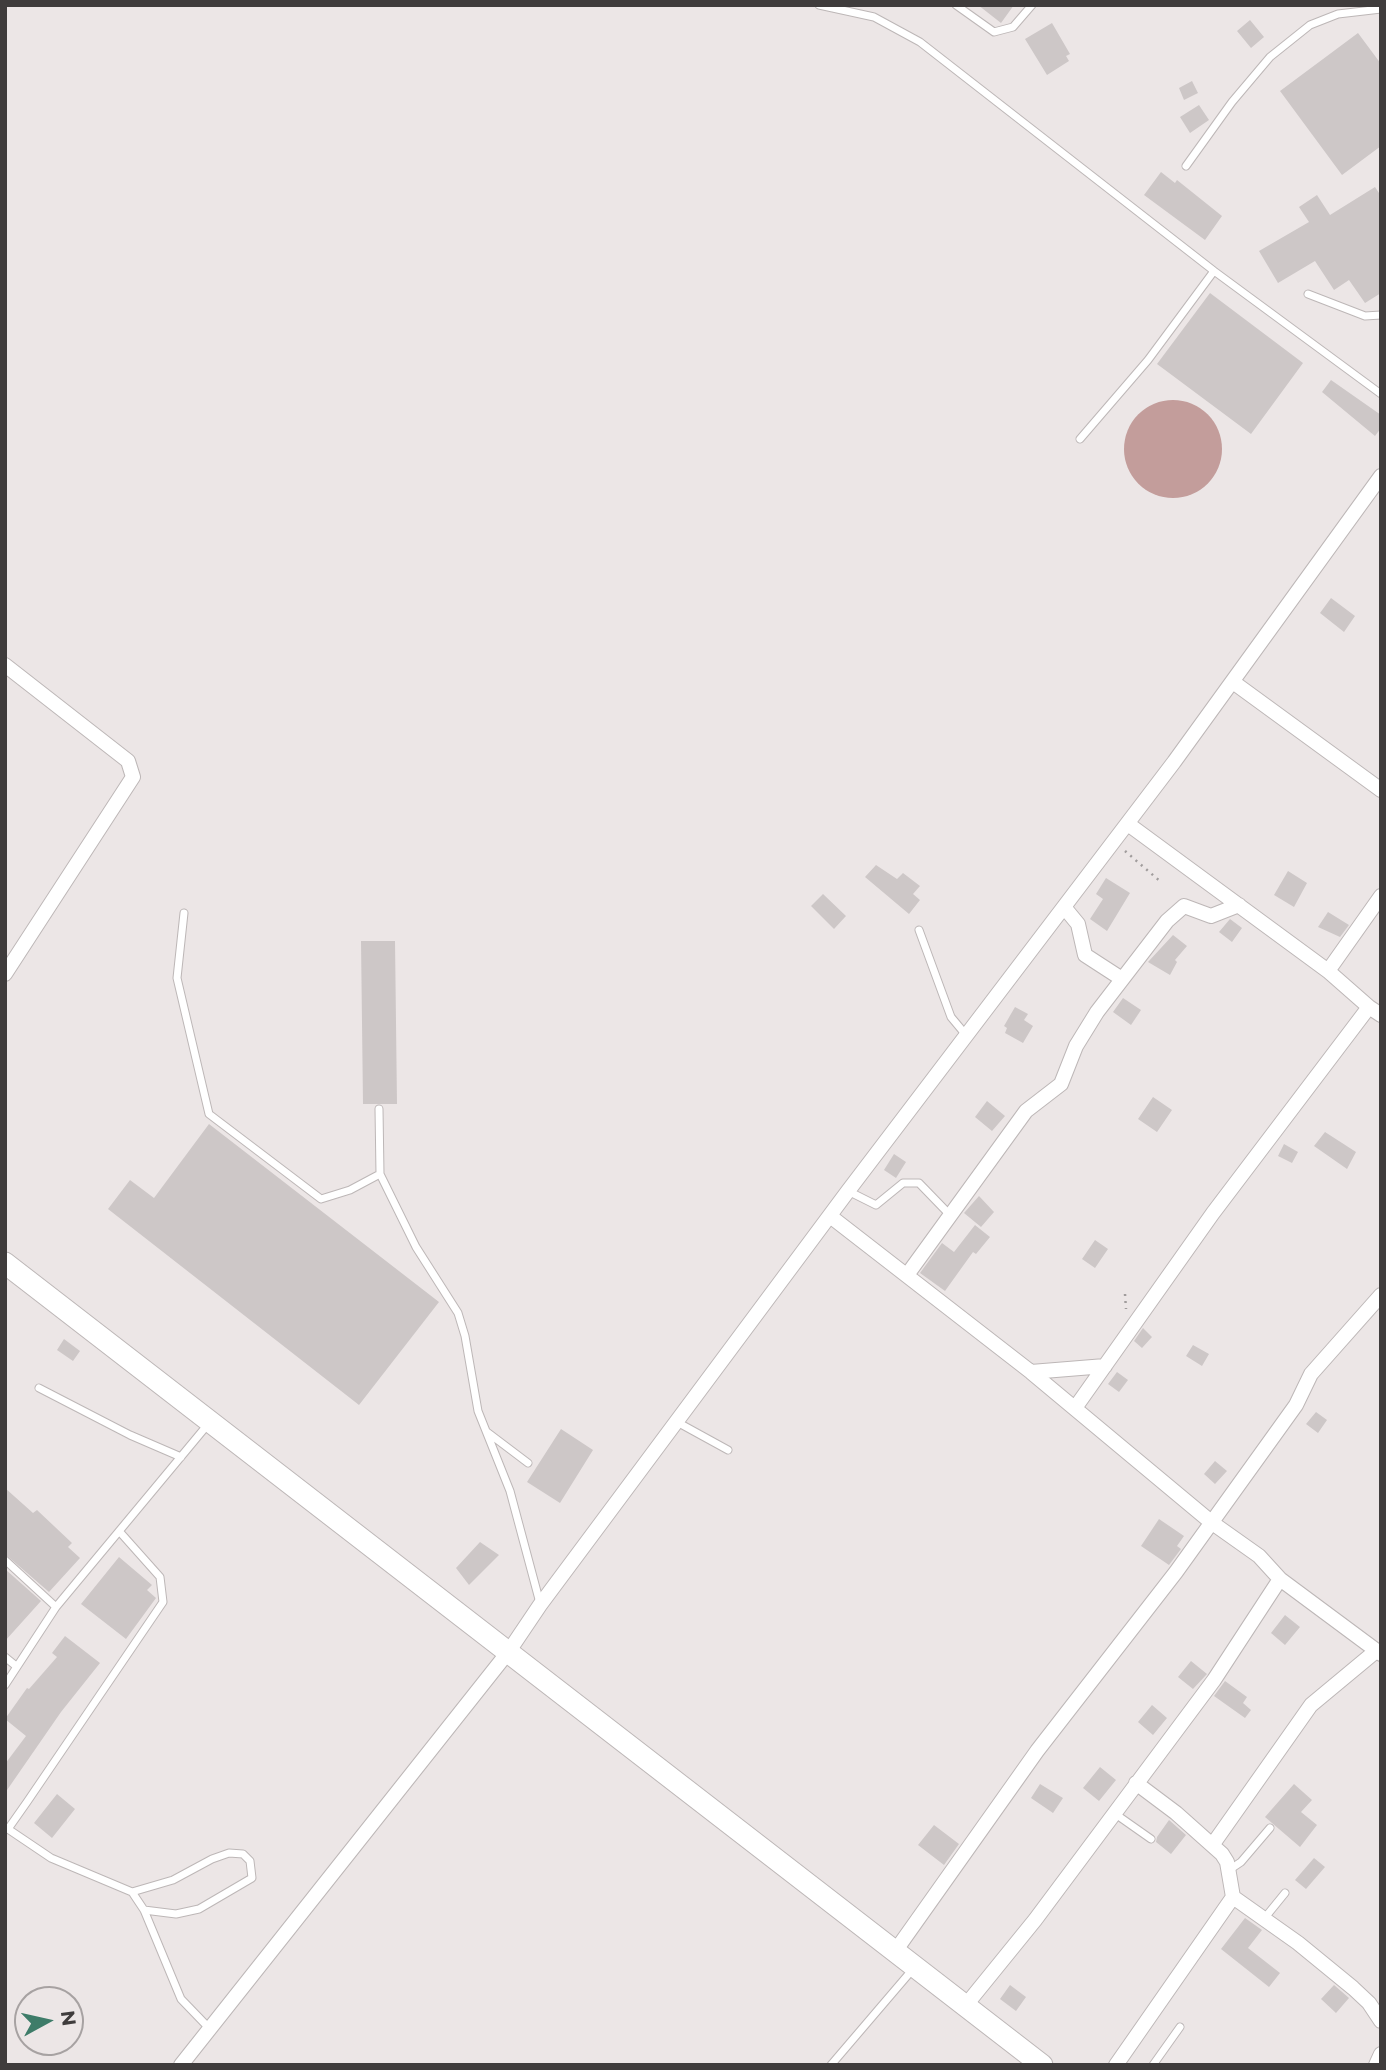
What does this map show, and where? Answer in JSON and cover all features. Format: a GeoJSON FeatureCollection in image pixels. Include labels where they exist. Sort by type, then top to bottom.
{"type":"FeatureCollection","features":[{"type":"Feature","properties":{"kind":"street"},"geometry":{"type":"LineString","coordinates":[[181,2065],[509,1651],[540,1605],[848,1191],[1128,824],[1381,477]]}},
{"type":"Feature","properties":{"kind":"street"},"geometry":{"type":"LineString","coordinates":[[5,665],[128,761],[133,777],[5,974]]}},
{"type":"Feature","properties":{"kind":"street"},"geometry":{"type":"LineString","coordinates":[[1233,682],[1381,790]]}},
{"type":"Feature","properties":{"kind":"street"},"geometry":{"type":"LineString","coordinates":[[1075,1408],[1213,1213],[1375,1011],[1328,971],[1128,824]]}},
{"type":"Feature","properties":{"kind":"street"},"geometry":{"type":"LineString","coordinates":[[1328,971],[1381,896]]}},
{"type":"Feature","properties":{"kind":"street"},"geometry":{"type":"LineString","coordinates":[[907,1275],[1026,1111],[1061,1084],[1076,1046],[1122,979],[1178,909],[1189,906],[1211,916],[1239,905]]}},
{"type":"Feature","properties":{"kind":"street"},"geometry":{"type":"LineString","coordinates":[[1064,907],[1078,924],[1085,955],[1122,979]]}},
{"type":"Feature","properties":{"kind":"street"},"geometry":{"type":"LineString","coordinates":[[830,1216],[1031,1372],[1211,1522],[1259,1556],[1280,1579],[1378,1652],[1311,1705],[1213,1844]]}},
{"type":"Feature","properties":{"kind":"street"},"geometry":{"type":"LineString","coordinates":[[5,1263],[1042,2065]]}},
{"type":"Feature","properties":{"kind":"street"},"geometry":{"type":"LineString","coordinates":[[896,1950],[1037,1751],[1115,1654],[1296,1405],[1311,1374],[1381,1295]]}},
{"type":"Feature","properties":{"kind":"street"},"geometry":{"type":"LineString","coordinates":[[1031,1372],[1105,1366]]}},
{"type":"Feature","properties":{"kind":"street"},"geometry":{"type":"LineString","coordinates":[[966,2005],[1035,1920],[1214,1680],[1280,1579]]}},
{"type":"Feature","properties":{"kind":"street"},"geometry":{"type":"LineString","coordinates":[[1116,2065],[1233,1898],[1227,1862],[1213,1844],[1136,1783]]}},
{"type":"Feature","properties":{"kind":"street"},"geometry":{"type":"LineString","coordinates":[[1233,1898],[1298,1943],[1353,1988],[1369,2003],[1381,2021]]}},
{"type":"Feature","properties":{"kind":"street"},"geometry":{"type":"LineString","coordinates":[[1376,2065],[1381,2054]]}},
{"type":"Feature","properties":{"kind":"lane"},"geometry":{"type":"LineString","coordinates":[[819,5],[874,17],[920,41],[1214,271],[1381,394]]}},
{"type":"Feature","properties":{"kind":"lane"},"geometry":{"type":"LineString","coordinates":[[956,5],[994,32],[1013,27],[1032,5]]}},
{"type":"Feature","properties":{"kind":"lane"},"geometry":{"type":"LineString","coordinates":[[1186,166],[1232,102],[1270,57],[1310,25],[1338,14],[1381,9]]}},
{"type":"Feature","properties":{"kind":"lane"},"geometry":{"type":"LineString","coordinates":[[1080,439],[1148,360],[1214,271]]}},
{"type":"Feature","properties":{"kind":"lane"},"geometry":{"type":"LineString","coordinates":[[1308,294],[1365,316],[1381,315]]}},
{"type":"Feature","properties":{"kind":"lane"},"geometry":{"type":"LineString","coordinates":[[184,913],[177,978],[209,1114],[321,1199],[350,1190],[380,1174]]}},
{"type":"Feature","properties":{"kind":"lane"},"geometry":{"type":"LineString","coordinates":[[919,930],[951,1017],[966,1035]]}},
{"type":"Feature","properties":{"kind":"lane"},"geometry":{"type":"LineString","coordinates":[[379,1109],[380,1174],[416,1247],[458,1313],[465,1336],[474,1399],[510,1491],[540,1605]]}},
{"type":"Feature","properties":{"kind":"lane"},"geometry":{"type":"LineString","coordinates":[[848,1191],[876,1206],[903,1183],[919,1183],[950,1216]]}},
{"type":"Feature","properties":{"kind":"lane"},"geometry":{"type":"LineString","coordinates":[[39,1388],[130,1435],[181,1457]]}},
{"type":"Feature","properties":{"kind":"lane"},"geometry":{"type":"LineString","coordinates":[[677,1422],[728,1450]]}},
{"type":"Feature","properties":{"kind":"lane"},"geometry":{"type":"LineString","coordinates":[[5,1685],[56,1606],[209,1423]]}},
{"type":"Feature","properties":{"kind":"lane"},"geometry":{"type":"LineString","coordinates":[[485,1430],[528,1464]]}},
{"type":"Feature","properties":{"kind":"lane"},"geometry":{"type":"LineString","coordinates":[[119,1531],[160,1577],[163,1602],[139,1641],[6,1828],[51,1858],[132,1892],[144,1910],[181,2000],[209,2028]]}},
{"type":"Feature","properties":{"kind":"lane"},"geometry":{"type":"LineString","coordinates":[[5,1560],[56,1606]]}},
{"type":"Feature","properties":{"kind":"lane"},"geometry":{"type":"LineString","coordinates":[[5,1657],[16,1666]]}},
{"type":"Feature","properties":{"kind":"lane"},"geometry":{"type":"LineString","coordinates":[[1114,1812],[1151,1839]]}},
{"type":"Feature","properties":{"kind":"lane"},"geometry":{"type":"LineString","coordinates":[[1229,1870],[1241,1862],[1270,1828]]}},
{"type":"Feature","properties":{"kind":"lane"},"geometry":{"type":"LineString","coordinates":[[132,1892],[173,1880],[229,1853],[243,1854],[250,1861],[252,1878],[199,1909],[176,1914],[144,1910]]}},
{"type":"Feature","properties":{"kind":"lane"},"geometry":{"type":"LineString","coordinates":[[1263,1920],[1284,1893]]}},
{"type":"Feature","properties":{"kind":"lane"},"geometry":{"type":"LineString","coordinates":[[831,2065],[916,1966]]}},
{"type":"Feature","properties":{"kind":"lane"},"geometry":{"type":"LineString","coordinates":[[1153,2065],[1180,2027]]}},
{"type":"Feature","properties":{"kind":"path"},"geometry":{"type":"LineString","coordinates":[[1114,842],[1161,882]]}},
{"type":"Feature","properties":{"kind":"shaded area"},"geometry":{"type":"Polygon","coordinates":[[[1173,400],[1192,404],[1207,415],[1218,430],[1222,449],[1218,468],[1207,483],[1192,494],[1173,498],[1154,494],[1139,483],[1128,468],[1124,449],[1128,430],[1139,415],[1154,404],[1173,400]]]}},
{"type":"Feature","properties":{"kind":"building"},"geometry":{"type":"Polygon","coordinates":[[[978,5],[1014,5],[1001,23],[978,5]]]}},
{"type":"Feature","properties":{"kind":"building"},"geometry":{"type":"Polygon","coordinates":[[[1250,20],[1264,37],[1251,48],[1237,31],[1250,20]]]}},
{"type":"Feature","properties":{"kind":"building"},"geometry":{"type":"Polygon","coordinates":[[[1052,23],[1070,54],[1066,56],[1069,61],[1047,75],[1025,39],[1052,23]]]}},
{"type":"Feature","properties":{"kind":"building"},"geometry":{"type":"Polygon","coordinates":[[[1358,33],[1381,64],[1381,146],[1342,175],[1280,91],[1358,33]]]}},
{"type":"Feature","properties":{"kind":"building"},"geometry":{"type":"Polygon","coordinates":[[[1192,81],[1198,93],[1184,100],[1179,88],[1192,81]]]}},
{"type":"Feature","properties":{"kind":"building"},"geometry":{"type":"Polygon","coordinates":[[[1199,105],[1209,120],[1190,133],[1180,117],[1199,105]]]}},
{"type":"Feature","properties":{"kind":"building"},"geometry":{"type":"Polygon","coordinates":[[[1161,172],[1175,183],[1177,180],[1222,216],[1205,240],[1144,195],[1161,172]]]}},
{"type":"Feature","properties":{"kind":"building"},"geometry":{"type":"Polygon","coordinates":[[[1375,187],[1381,196],[1381,293],[1365,303],[1349,280],[1334,290],[1315,261],[1278,283],[1259,251],[1309,222],[1299,207],[1317,195],[1330,215],[1375,187]]]}},
{"type":"Feature","properties":{"kind":"building"},"geometry":{"type":"Polygon","coordinates":[[[1210,293],[1303,363],[1251,434],[1157,364],[1210,293]]]}},
{"type":"Feature","properties":{"kind":"building"},"geometry":{"type":"Polygon","coordinates":[[[1331,380],[1381,415],[1381,428],[1375,436],[1322,392],[1331,380]]]}},
{"type":"Feature","properties":{"kind":"building"},"geometry":{"type":"Polygon","coordinates":[[[1331,598],[1355,616],[1344,632],[1320,613],[1331,598]]]}},
{"type":"Feature","properties":{"kind":"building"},"geometry":{"type":"Polygon","coordinates":[[[876,865],[897,879],[903,873],[920,886],[913,894],[920,900],[909,914],[865,877],[876,865]]]}},
{"type":"Feature","properties":{"kind":"building"},"geometry":{"type":"Polygon","coordinates":[[[1288,871],[1307,883],[1294,907],[1274,895],[1288,871]]]}},
{"type":"Feature","properties":{"kind":"building"},"geometry":{"type":"Polygon","coordinates":[[[1106,878],[1130,893],[1107,931],[1090,919],[1103,899],[1096,894],[1106,878]]]}},
{"type":"Feature","properties":{"kind":"building"},"geometry":{"type":"Polygon","coordinates":[[[823,894],[846,916],[834,929],[811,906],[823,894]]]}},
{"type":"Feature","properties":{"kind":"building"},"geometry":{"type":"Polygon","coordinates":[[[1328,912],[1349,925],[1340,937],[1318,927],[1328,912]]]}},
{"type":"Feature","properties":{"kind":"building"},"geometry":{"type":"Polygon","coordinates":[[[1230,919],[1242,928],[1232,942],[1219,932],[1230,919]]]}},
{"type":"Feature","properties":{"kind":"building"},"geometry":{"type":"Polygon","coordinates":[[[1173,935],[1187,946],[1175,960],[1177,962],[1170,975],[1148,962],[1173,935]]]}},
{"type":"Feature","properties":{"kind":"building"},"geometry":{"type":"Polygon","coordinates":[[[361,941],[395,941],[397,1104],[363,1104],[361,941]]]}},
{"type":"Feature","properties":{"kind":"building"},"geometry":{"type":"Polygon","coordinates":[[[1123,998],[1141,1010],[1131,1025],[1113,1012],[1123,998]]]}},
{"type":"Feature","properties":{"kind":"building"},"geometry":{"type":"Polygon","coordinates":[[[1015,1007],[1028,1014],[1024,1020],[1033,1026],[1023,1043],[1005,1033],[1007,1028],[1004,1026],[1015,1007]]]}},
{"type":"Feature","properties":{"kind":"building"},"geometry":{"type":"Polygon","coordinates":[[[1153,1097],[1172,1110],[1157,1132],[1138,1119],[1153,1097]]]}},
{"type":"Feature","properties":{"kind":"building"},"geometry":{"type":"Polygon","coordinates":[[[987,1101],[1005,1116],[992,1131],[975,1117],[987,1101]]]}},
{"type":"Feature","properties":{"kind":"building"},"geometry":{"type":"Polygon","coordinates":[[[209,1124],[439,1302],[359,1405],[108,1209],[130,1180],[154,1198],[209,1124]]]}},
{"type":"Feature","properties":{"kind":"building"},"geometry":{"type":"Polygon","coordinates":[[[1325,1132],[1356,1152],[1347,1169],[1314,1146],[1325,1132]]]}},
{"type":"Feature","properties":{"kind":"building"},"geometry":{"type":"Polygon","coordinates":[[[1284,1144],[1298,1152],[1292,1163],[1278,1156],[1284,1144]]]}},
{"type":"Feature","properties":{"kind":"building"},"geometry":{"type":"Polygon","coordinates":[[[894,1154],[906,1162],[896,1178],[884,1170],[894,1154]]]}},
{"type":"Feature","properties":{"kind":"building"},"geometry":{"type":"Polygon","coordinates":[[[979,1196],[994,1212],[981,1227],[964,1213],[979,1196]]]}},
{"type":"Feature","properties":{"kind":"building"},"geometry":{"type":"Polygon","coordinates":[[[975,1225],[990,1237],[976,1254],[973,1252],[945,1291],[920,1273],[942,1243],[954,1252],[975,1225]]]}},
{"type":"Feature","properties":{"kind":"building"},"geometry":{"type":"Polygon","coordinates":[[[1095,1240],[1108,1249],[1095,1268],[1082,1259],[1095,1240]]]}},
{"type":"Feature","properties":{"kind":"building"},"geometry":{"type":"Polygon","coordinates":[[[1143,1328],[1152,1337],[1142,1348],[1134,1341],[1143,1328]]]}},
{"type":"Feature","properties":{"kind":"building"},"geometry":{"type":"Polygon","coordinates":[[[64,1339],[80,1351],[73,1361],[57,1350],[64,1339]]]}},
{"type":"Feature","properties":{"kind":"building"},"geometry":{"type":"Polygon","coordinates":[[[1193,1345],[1209,1354],[1202,1366],[1186,1356],[1193,1345]]]}},
{"type":"Feature","properties":{"kind":"building"},"geometry":{"type":"Polygon","coordinates":[[[1117,1372],[1128,1380],[1119,1392],[1108,1384],[1117,1372]]]}},
{"type":"Feature","properties":{"kind":"building"},"geometry":{"type":"Polygon","coordinates":[[[1316,1412],[1327,1420],[1318,1433],[1306,1424],[1316,1412]]]}},
{"type":"Feature","properties":{"kind":"building"},"geometry":{"type":"Polygon","coordinates":[[[561,1429],[593,1450],[560,1503],[527,1482],[561,1429]]]}},
{"type":"Feature","properties":{"kind":"building"},"geometry":{"type":"Polygon","coordinates":[[[1215,1461],[1227,1471],[1215,1484],[1204,1474],[1215,1461]]]}},
{"type":"Feature","properties":{"kind":"building"},"geometry":{"type":"Polygon","coordinates":[[[5,1488],[33,1513],[37,1510],[72,1543],[68,1547],[80,1558],[49,1592],[5,1554],[5,1488]]]}},
{"type":"Feature","properties":{"kind":"building"},"geometry":{"type":"Polygon","coordinates":[[[1159,1519],[1184,1536],[1177,1546],[1181,1549],[1169,1565],[1141,1546],[1159,1519]]]}},
{"type":"Feature","properties":{"kind":"building"},"geometry":{"type":"Polygon","coordinates":[[[480,1542],[499,1555],[469,1585],[456,1568],[480,1542]]]}},
{"type":"Feature","properties":{"kind":"building"},"geometry":{"type":"Polygon","coordinates":[[[119,1557],[152,1585],[147,1590],[156,1598],[126,1639],[81,1604],[119,1557]]]}},
{"type":"Feature","properties":{"kind":"building"},"geometry":{"type":"Polygon","coordinates":[[[5,1569],[41,1601],[5,1641],[5,1569]]]}},
{"type":"Feature","properties":{"kind":"building"},"geometry":{"type":"Polygon","coordinates":[[[1285,1615],[1300,1627],[1285,1645],[1271,1633],[1285,1615]]]}},
{"type":"Feature","properties":{"kind":"building"},"geometry":{"type":"Polygon","coordinates":[[[65,1636],[100,1663],[61,1712],[5,1793],[5,1764],[26,1736],[5,1719],[27,1688],[29,1689],[57,1657],[52,1653],[65,1636]]]}},
{"type":"Feature","properties":{"kind":"building"},"geometry":{"type":"Polygon","coordinates":[[[1191,1661],[1207,1674],[1193,1689],[1178,1677],[1191,1661]]]}},
{"type":"Feature","properties":{"kind":"building"},"geometry":{"type":"Polygon","coordinates":[[[1225,1681],[1247,1697],[1243,1703],[1251,1710],[1245,1718],[1214,1696],[1225,1681]]]}},
{"type":"Feature","properties":{"kind":"building"},"geometry":{"type":"Polygon","coordinates":[[[1152,1705],[1167,1718],[1153,1735],[1138,1722],[1152,1705]]]}},
{"type":"Feature","properties":{"kind":"building"},"geometry":{"type":"Polygon","coordinates":[[[1100,1767],[1116,1780],[1099,1801],[1083,1788],[1100,1767]]]}},
{"type":"Feature","properties":{"kind":"building"},"geometry":{"type":"Polygon","coordinates":[[[1040,1784],[1063,1798],[1053,1813],[1031,1798],[1040,1784]]]}},
{"type":"Feature","properties":{"kind":"building"},"geometry":{"type":"Polygon","coordinates":[[[1294,1784],[1312,1800],[1301,1812],[1317,1825],[1300,1847],[1265,1817],[1294,1784]]]}},
{"type":"Feature","properties":{"kind":"building"},"geometry":{"type":"Polygon","coordinates":[[[57,1794],[75,1809],[52,1838],[34,1823],[57,1794]]]}},
{"type":"Feature","properties":{"kind":"building"},"geometry":{"type":"Polygon","coordinates":[[[1169,1820],[1186,1835],[1171,1854],[1156,1842],[1169,1820]]]}},
{"type":"Feature","properties":{"kind":"building"},"geometry":{"type":"Polygon","coordinates":[[[934,1825],[959,1844],[944,1865],[918,1845],[934,1825]]]}},
{"type":"Feature","properties":{"kind":"building"},"geometry":{"type":"Polygon","coordinates":[[[1314,1858],[1325,1867],[1306,1889],[1295,1880],[1314,1858]]]}},
{"type":"Feature","properties":{"kind":"building"},"geometry":{"type":"Polygon","coordinates":[[[1245,1918],[1262,1930],[1248,1948],[1280,1973],[1269,1987],[1221,1949],[1245,1918]]]}},
{"type":"Feature","properties":{"kind":"building"},"geometry":{"type":"Polygon","coordinates":[[[1010,1985],[1026,1997],[1016,2011],[1000,1999],[1010,1985]]]}},
{"type":"Feature","properties":{"kind":"building"},"geometry":{"type":"Polygon","coordinates":[[[1334,1985],[1349,1998],[1336,2013],[1321,1999],[1334,1985]]]}}]}
